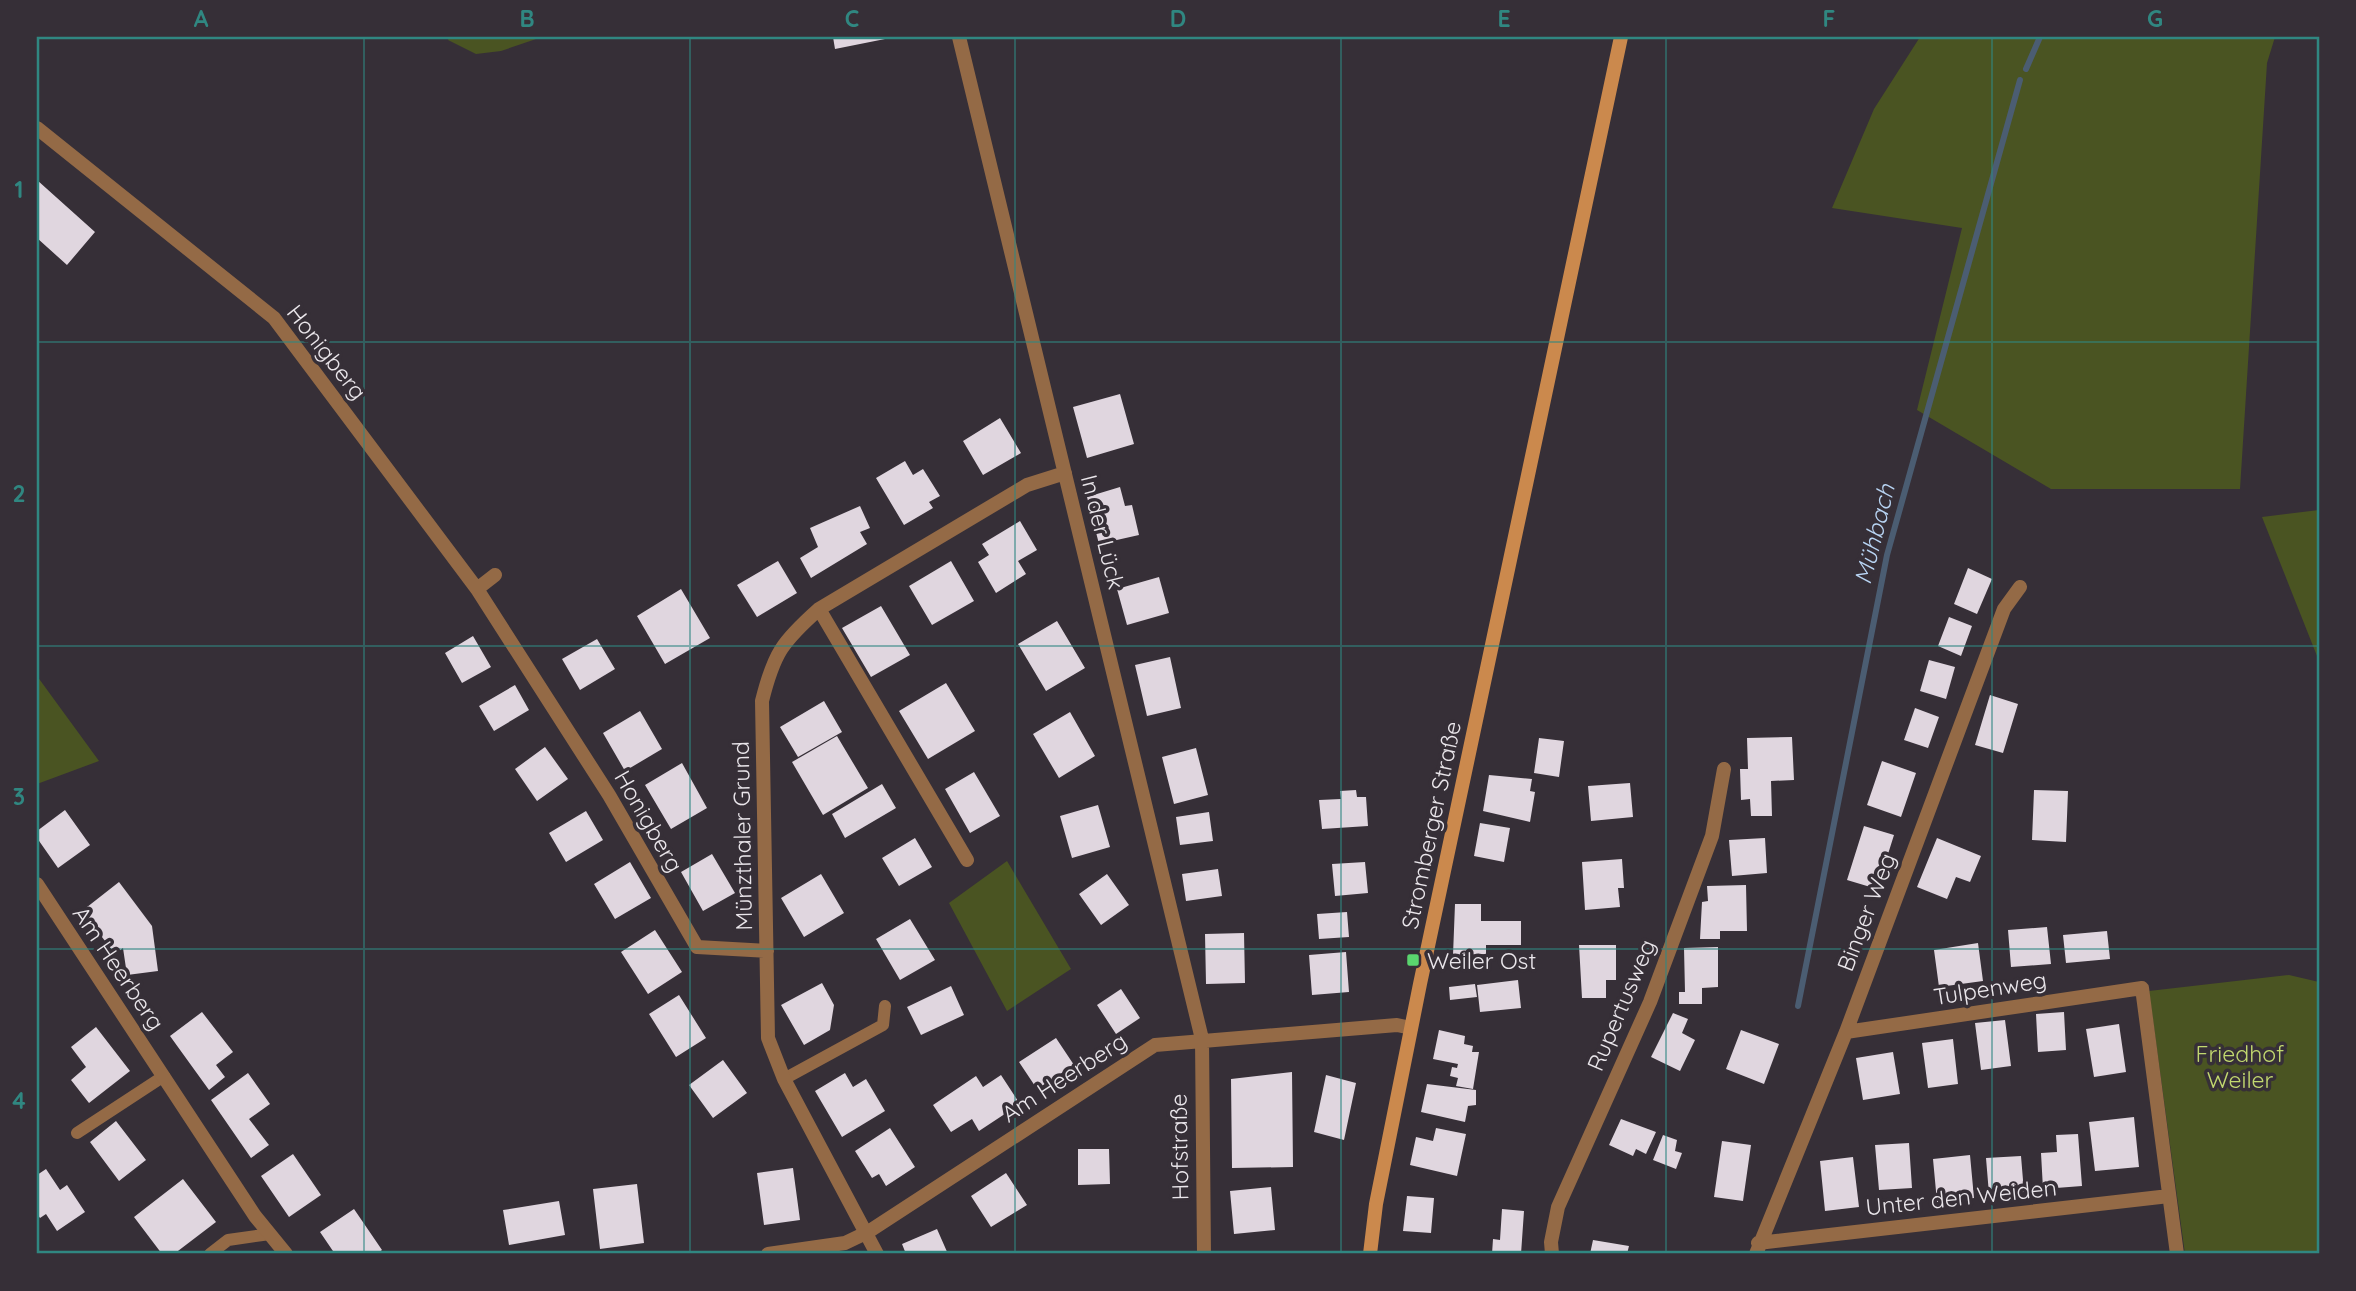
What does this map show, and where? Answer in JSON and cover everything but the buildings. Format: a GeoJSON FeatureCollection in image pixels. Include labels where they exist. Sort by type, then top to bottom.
{"type":"FeatureCollection","features":[{"type":"Feature","properties":{"kind":"main road","name":"Stromberger Straße"},"geometry":{"type":"LineString","coordinates":[[1370,1254],[1376,1204],[1411,1028],[1621,37]]}},
{"type":"Feature","properties":{"kind":"street","name":"In der Lück"},"geometry":{"type":"LineString","coordinates":[[959,37],[1202,1039]]}},
{"type":"Feature","properties":{"kind":"street","name":"Honigberg"},"geometry":{"type":"LineString","coordinates":[[37,128],[274,318],[477,589],[609,795],[696,947],[767,951]]}},
{"type":"Feature","properties":{"kind":"street","name":"Münzthaler Grund"},"geometry":{"type":"LineString","coordinates":[[877,1254],[868,1232],[784,1079],[768,1038],[762,701],[772,661],[789,636],[819,609],[1027,485],[1065,473]]}},
{"type":"Feature","properties":{"kind":"street"},"geometry":{"type":"LineString","coordinates":[[477,589],[495,575]]}},
{"type":"Feature","properties":{"kind":"street","name":"Binger Weg"},"geometry":{"type":"LineString","coordinates":[[1757,1248],[1846,1032],[2004,609],[2020,587]]}},
{"type":"Feature","properties":{"kind":"street"},"geometry":{"type":"LineString","coordinates":[[819,609],[967,860]]}},
{"type":"Feature","properties":{"kind":"street","name":"Rupertusweg"},"geometry":{"type":"LineString","coordinates":[[1552,1254],[1551,1242],[1558,1207],[1650,1002],[1712,836],[1724,769]]}},
{"type":"Feature","properties":{"kind":"street","name":"Am Heerberg"},"geometry":{"type":"LineString","coordinates":[[37,884],[270,1234],[286,1254]]}},
{"type":"Feature","properties":{"kind":"street","name":"Tulpenweg"},"geometry":{"type":"LineString","coordinates":[[1846,1032],[2142,988],[2169,1196]]}},
{"type":"Feature","properties":{"kind":"street","name":"Am Heerberg"},"geometry":{"type":"LineString","coordinates":[[768,1254],[845,1243],[868,1232],[1155,1045],[1202,1039],[1397,1025],[1411,1028]]}},
{"type":"Feature","properties":{"kind":"street","name":"Hofstraße"},"geometry":{"type":"LineString","coordinates":[[1202,1039],[1204,1254]]}},
{"type":"Feature","properties":{"kind":"street"},"geometry":{"type":"LineString","coordinates":[[2169,1196],[2177,1254]]}},
{"type":"Feature","properties":{"kind":"street","name":"Unter den Weiden"},"geometry":{"type":"LineString","coordinates":[[1757,1248],[2169,1196]]}},
{"type":"Feature","properties":{"kind":"lane"},"geometry":{"type":"LineString","coordinates":[[784,1079],[883,1025],[886,1006]]}},
{"type":"Feature","properties":{"kind":"lane"},"geometry":{"type":"LineString","coordinates":[[76,1133],[164,1076]]}},
{"type":"Feature","properties":{"kind":"lane"},"geometry":{"type":"LineString","coordinates":[[210,1254],[228,1241],[270,1234]]}},
{"type":"Feature","properties":{"kind":"green space"},"geometry":{"type":"Polygon","coordinates":[[[449,37],[542,37],[501,51],[476,54],[448,40],[449,37]]]}},
{"type":"Feature","properties":{"kind":"green space"},"geometry":{"type":"Polygon","coordinates":[[[1920,37],[2275,37],[2267,63],[2240,489],[2051,489],[1917,410],[1962,228],[1832,208],[1874,109],[1920,37]]]}},
{"type":"Feature","properties":{"kind":"green space"},"geometry":{"type":"Polygon","coordinates":[[[2319,510],[2319,661],[2262,517],[2319,510]]]}},
{"type":"Feature","properties":{"kind":"green space"},"geometry":{"type":"Polygon","coordinates":[[[37,676],[99,761],[37,784],[37,676]]]}},
{"type":"Feature","properties":{"kind":"green space"},"geometry":{"type":"Polygon","coordinates":[[[1007,861],[1071,969],[1007,1011],[949,903],[1007,861]]]}},
{"type":"Feature","properties":{"kind":"green space","name":"Friedhof Weiler"},"geometry":{"type":"Polygon","coordinates":[[[2289,975],[2319,982],[2319,1254],[2185,1254],[2149,991],[2289,975]]]}},
{"type":"Feature","properties":{"kind":"waterway","name":"Mühbach"},"geometry":{"type":"LineString","coordinates":[[2026,69],[2040,37]]}},
{"type":"Feature","properties":{"kind":"waterway","name":"Mühbach"},"geometry":{"type":"LineString","coordinates":[[1798,1006],[1887,555],[2020,80]]}},
{"type":"Feature","properties":{"kind":"place","name":"Weiler Ost"},"geometry":{"type":"Point","coordinates":[1413,960]}}]}
